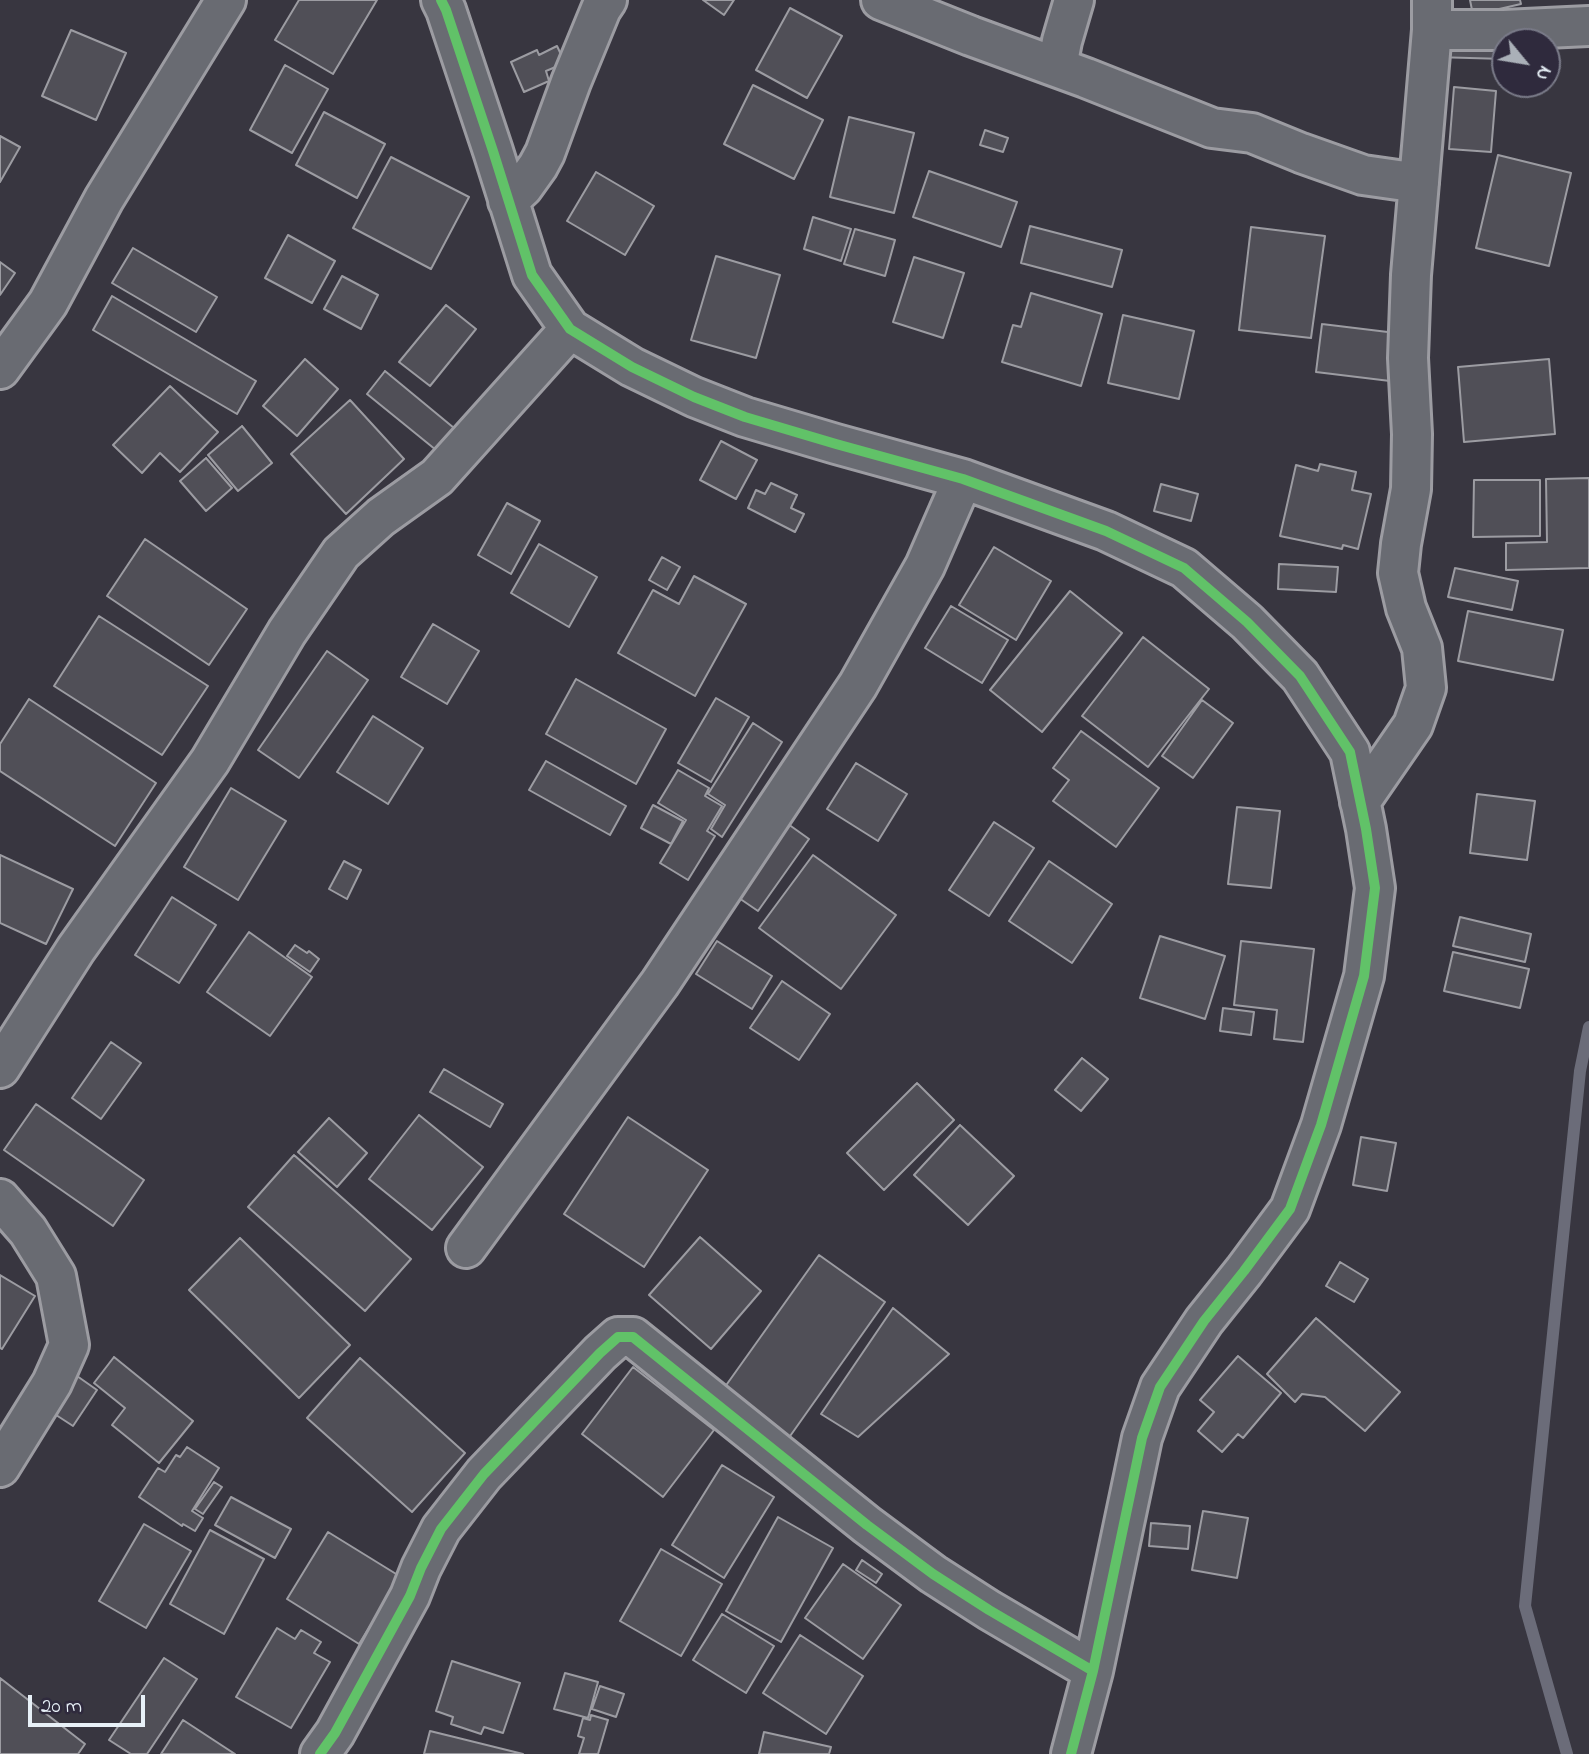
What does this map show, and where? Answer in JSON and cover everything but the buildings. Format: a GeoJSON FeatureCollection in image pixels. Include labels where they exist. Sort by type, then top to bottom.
{"type":"FeatureCollection","features":[{"type":"Feature","properties":{"kind":"street"},"geometry":{"type":"LineString","coordinates":[[0,369],[48,303],[104,199],[226,0]]}},
{"type":"Feature","properties":{"kind":"street"},"geometry":{"type":"LineString","coordinates":[[441,0],[532,275],[570,329],[632,367],[694,397],[745,417],[962,479],[1106,531],[1184,568],[1247,622],[1300,677],[1350,752],[1375,887],[1364,976],[1321,1125],[1290,1209],[1204,1321],[1160,1387],[1142,1438],[1093,1671],[1071,1754]]}},
{"type":"Feature","properties":{"kind":"street"},"geometry":{"type":"LineString","coordinates":[[508,201],[523,187],[545,153],[570,82],[607,0]]}},
{"type":"Feature","properties":{"kind":"street"},"geometry":{"type":"LineString","coordinates":[[881,0],[1212,128],[1252,133],[1363,175],[1419,183]]}},
{"type":"Feature","properties":{"kind":"street"},"geometry":{"type":"LineString","coordinates":[[1057,67],[1074,0]]}},
{"type":"Feature","properties":{"kind":"street"},"geometry":{"type":"LineString","coordinates":[[1360,802],[1413,725],[1426,688],[1422,648],[1406,608],[1398,573],[1410,489],[1412,434],[1408,358],[1411,275],[1432,15],[1504,30],[1589,26]]}},
{"type":"Feature","properties":{"kind":"street"},"geometry":{"type":"LineString","coordinates":[[0,1068],[76,950],[210,761],[287,632],[341,553],[381,517],[437,477],[570,329]]}},
{"type":"Feature","properties":{"kind":"street"},"geometry":{"type":"LineString","coordinates":[[466,1248],[660,983],[858,685],[925,566],[962,479]]}},
{"type":"Feature","properties":{"kind":"street"},"geometry":{"type":"LineString","coordinates":[[0,1199],[28,1231],[56,1276],[69,1345],[52,1384],[0,1467]]}},
{"type":"Feature","properties":{"kind":"street"},"geometry":{"type":"LineString","coordinates":[[320,1754],[335,1733],[410,1596],[441,1529],[484,1474],[618,1337],[633,1337],[867,1525],[933,1574],[1093,1671]]}},
{"type":"Feature","properties":{"kind":"waterway"},"geometry":{"type":"LineString","coordinates":[[1567,1754],[1525,1606],[1580,1071],[1589,1027]]}},
{"type":"Feature","properties":{"kind":"cycle path"},"geometry":{"type":"LineString","coordinates":[[441,0],[532,275],[570,329],[632,367],[694,397],[745,417],[963,479],[1106,531],[1184,568],[1247,622],[1300,676],[1350,752],[1375,888],[1364,976],[1321,1125],[1290,1209],[1204,1321],[1160,1387],[1142,1438],[1093,1671],[1071,1754]]}},
{"type":"Feature","properties":{"kind":"cycle path"},"geometry":{"type":"LineString","coordinates":[[320,1754],[335,1733],[410,1596],[441,1529],[484,1474],[618,1337],[633,1337],[867,1525],[933,1574],[1093,1671]]}}]}
